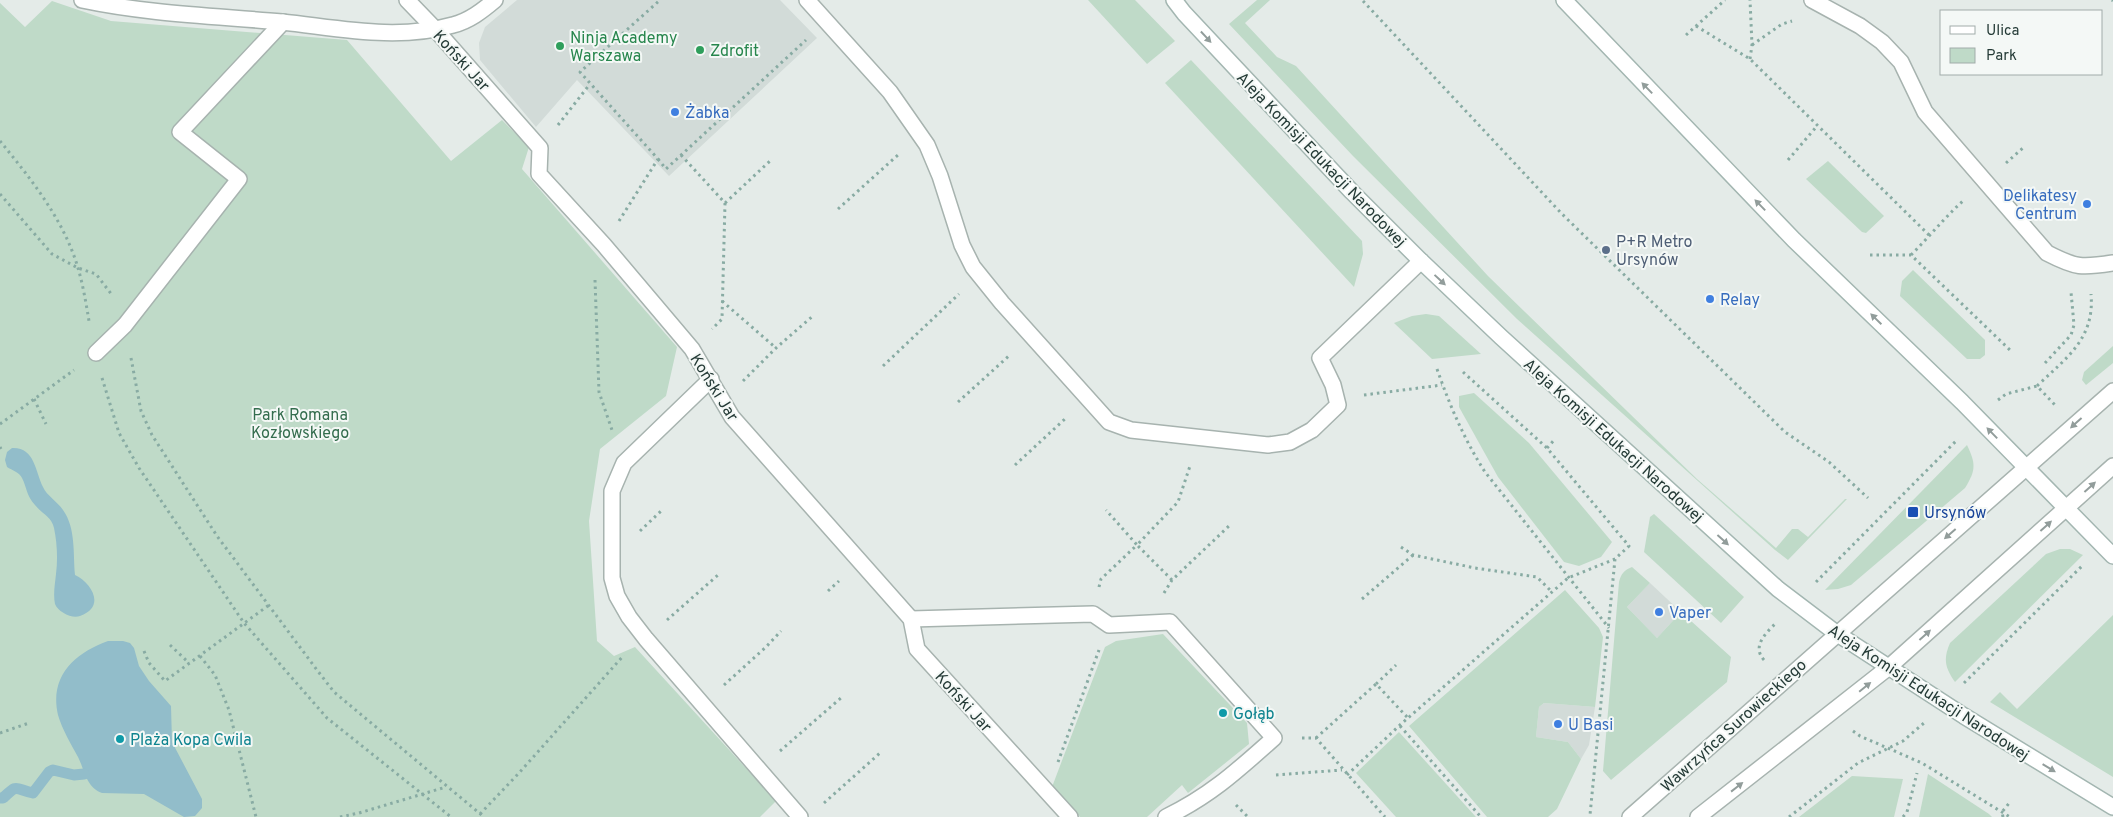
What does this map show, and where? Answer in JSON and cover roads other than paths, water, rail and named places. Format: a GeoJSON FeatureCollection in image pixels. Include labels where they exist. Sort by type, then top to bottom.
{"type":"FeatureCollection","features":[{"type":"Feature","properties":{"kind":"street"},"geometry":{"type":"LineString","coordinates":[[82,0],[142,10],[283,22],[361,33],[435,29],[454,25],[477,15],[495,0]]}},
{"type":"Feature","properties":{"kind":"street","name":"Koński Jar"},"geometry":{"type":"LineString","coordinates":[[407,0],[540,148],[539,174],[604,245],[692,349],[732,417],[911,619],[917,649],[1070,817]]}},
{"type":"Feature","properties":{"kind":"street"},"geometry":{"type":"LineString","coordinates":[[807,0],[890,92],[927,145],[940,176],[962,245],[979,274],[1031,336],[1109,422],[1131,430],[1199,439],[1268,445],[1290,442],[1312,430],[1338,405],[1333,385],[1320,358],[1421,261]]}},
{"type":"Feature","properties":{"kind":"street","name":"Aleja Komisji Edukacji Narodowej"},"geometry":{"type":"LineString","coordinates":[[1174,0],[1345,185],[1421,261],[1501,337],[1771,583],[1836,633],[2113,807]]}},
{"type":"Feature","properties":{"kind":"street"},"geometry":{"type":"LineString","coordinates":[[1564,0],[1794,240],[1962,402],[2113,556]]}},
{"type":"Feature","properties":{"kind":"street"},"geometry":{"type":"LineString","coordinates":[[1816,3],[1860,26],[1882,42],[1901,62],[1925,112],[2048,253],[2068,264],[2089,267],[2113,262]]}},
{"type":"Feature","properties":{"kind":"street"},"geometry":{"type":"LineString","coordinates":[[96,353],[125,325],[239,179],[180,132],[283,22]]}},
{"type":"Feature","properties":{"kind":"street"},"geometry":{"type":"LineString","coordinates":[[710,380],[624,463],[612,491],[612,578],[618,596],[644,636],[800,817]]}},
{"type":"Feature","properties":{"kind":"street","name":"Wawrzyńca Surowieckiego"},"geometry":{"type":"LineString","coordinates":[[1630,817],[1836,633],[2113,391]]}},
{"type":"Feature","properties":{"kind":"street"},"geometry":{"type":"LineString","coordinates":[[1698,817],[1889,667],[2113,466]]}},
{"type":"Feature","properties":{"kind":"street"},"geometry":{"type":"LineString","coordinates":[[911,619],[1092,614],[1109,625],[1170,622],[1274,738],[1217,788],[1192,804],[1166,817]]}},
{"type":"Feature","properties":{"kind":"water"},"geometry":{"type":"Polygon","coordinates":[[[12,448],[25,451],[30,456],[45,490],[61,507],[67,517],[72,533],[75,575],[87,584],[94,595],[93,607],[80,616],[73,617],[66,614],[59,610],[55,604],[57,557],[53,524],[30,498],[21,476],[7,467],[5,460],[7,452],[12,448]]]}},
{"type":"Feature","properties":{"kind":"water","name":"Plaża Kopa Cwila"},"geometry":{"type":"Polygon","coordinates":[[[108,641],[130,643],[134,648],[139,666],[149,681],[171,706],[172,742],[202,799],[202,808],[195,816],[184,817],[144,794],[102,793],[89,783],[58,715],[57,689],[67,668],[75,659],[108,641]]]}},
{"type":"Feature","properties":{"kind":"waterway"},"geometry":{"type":"LineString","coordinates":[[0,798],[3,798],[16,788],[33,793],[49,772],[53,770],[74,775],[84,774]]}},
{"type":"Feature","properties":{"kind":"place","name":"Ninja Academy Warszawa"},"geometry":{"type":"Point","coordinates":[560,46]}},
{"type":"Feature","properties":{"kind":"place","name":"Zdrofit"},"geometry":{"type":"Point","coordinates":[700,50]}},
{"type":"Feature","properties":{"kind":"place","name":"Żabka"},"geometry":{"type":"Point","coordinates":[675,112]}},
{"type":"Feature","properties":{"kind":"place","name":"Delikatesy Centrum"},"geometry":{"type":"Point","coordinates":[2087,204]}},
{"type":"Feature","properties":{"kind":"place","name":"P+R Metro Ursynów"},"geometry":{"type":"Point","coordinates":[1606,250]}},
{"type":"Feature","properties":{"kind":"place","name":"Relay"},"geometry":{"type":"Point","coordinates":[1710,299]}},
{"type":"Feature","properties":{"kind":"place","name":"Ursynów"},"geometry":{"type":"Point","coordinates":[1913,512]}},
{"type":"Feature","properties":{"kind":"place","name":"Vaper"},"geometry":{"type":"Point","coordinates":[1659,612]}},
{"type":"Feature","properties":{"kind":"place","name":"Gołąb"},"geometry":{"type":"Point","coordinates":[1223,713]}},
{"type":"Feature","properties":{"kind":"place","name":"U Basi"},"geometry":{"type":"Point","coordinates":[1558,724]}},
{"type":"Feature","properties":{"kind":"place","name":"Plaża Kopa Cwila"},"geometry":{"type":"Point","coordinates":[120,739]}},
{"type":"Feature","properties":{"kind":"park label","name":"Park Romana Kozłowskiego"},"geometry":{"type":"Point","coordinates":[300,423]}}]}
